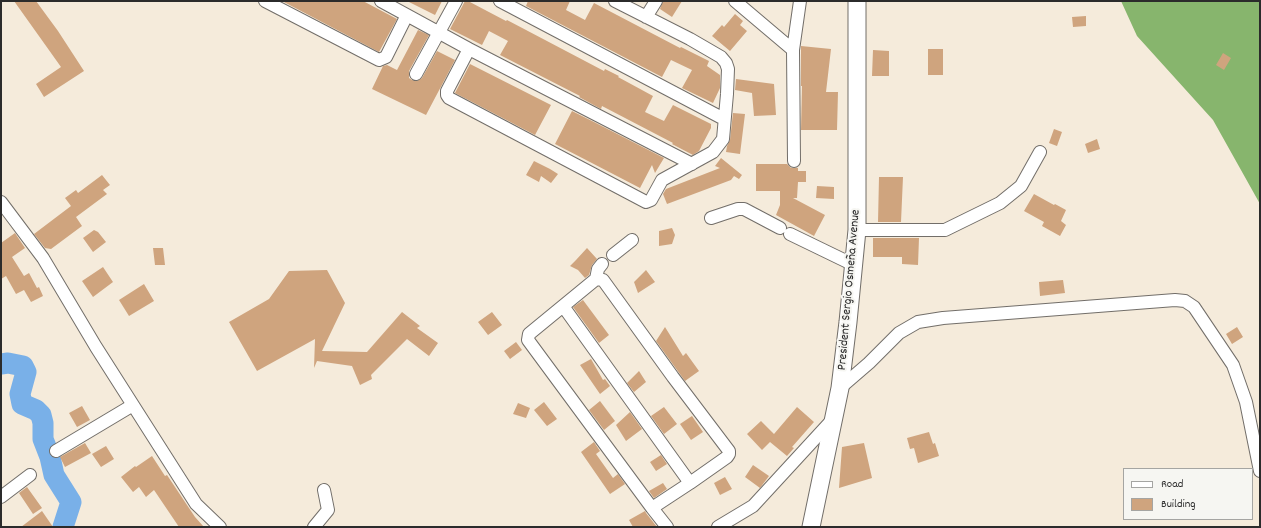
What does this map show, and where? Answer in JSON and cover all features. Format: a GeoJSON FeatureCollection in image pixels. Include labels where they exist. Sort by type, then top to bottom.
{"type":"FeatureCollection","features":[{"type":"Feature","properties":{"kind":"main road","name":"President Sergio Osmeña Avenue"},"geometry":{"type":"LineString","coordinates":[[811,527],[840,388],[854,265],[857,230],[857,1]]}},
{"type":"Feature","properties":{"kind":"street"},"geometry":{"type":"LineString","coordinates":[[264,1],[379,60],[386,57],[407,15]]}},
{"type":"Feature","properties":{"kind":"street"},"geometry":{"type":"LineString","coordinates":[[381,1],[469,49],[692,164]]}},
{"type":"Feature","properties":{"kind":"street"},"geometry":{"type":"LineString","coordinates":[[416,74],[456,1]]}},
{"type":"Feature","properties":{"kind":"street"},"geometry":{"type":"LineString","coordinates":[[500,1],[724,119]]}},
{"type":"Feature","properties":{"kind":"street"},"geometry":{"type":"LineString","coordinates":[[469,49],[448,91],[447,95],[449,98],[646,202],[651,200],[662,180],[713,152],[723,139],[728,69],[726,63],[721,57],[690,39],[615,1]]}},
{"type":"Feature","properties":{"kind":"street"},"geometry":{"type":"LineString","coordinates":[[646,17],[656,1]]}},
{"type":"Feature","properties":{"kind":"street"},"geometry":{"type":"LineString","coordinates":[[735,1],[793,50]]}},
{"type":"Feature","properties":{"kind":"street"},"geometry":{"type":"LineString","coordinates":[[794,161],[793,50],[800,1]]}},
{"type":"Feature","properties":{"kind":"street"},"geometry":{"type":"LineString","coordinates":[[857,230],[945,230],[1000,203],[1021,186],[1040,152]]}},
{"type":"Feature","properties":{"kind":"street"},"geometry":{"type":"LineString","coordinates":[[1,202],[43,258],[96,347],[196,504],[220,527]]}},
{"type":"Feature","properties":{"kind":"street"},"geometry":{"type":"LineString","coordinates":[[711,218],[738,209],[744,209],[854,265]]}},
{"type":"Feature","properties":{"kind":"street"},"geometry":{"type":"LineString","coordinates":[[613,255],[632,240]]}},
{"type":"Feature","properties":{"kind":"street"},"geometry":{"type":"LineString","coordinates":[[602,264],[598,269],[596,279],[529,334],[528,340],[667,527]]}},
{"type":"Feature","properties":{"kind":"street"},"geometry":{"type":"LineString","coordinates":[[596,279],[603,280],[729,451],[727,457],[652,508]]}},
{"type":"Feature","properties":{"kind":"street"},"geometry":{"type":"LineString","coordinates":[[840,388],[869,363],[899,333],[918,322],[943,318],[1175,300],[1185,301],[1194,307],[1233,365],[1246,402],[1260,471]]}},
{"type":"Feature","properties":{"kind":"street"},"geometry":{"type":"LineString","coordinates":[[563,306],[690,483]]}},
{"type":"Feature","properties":{"kind":"street"},"geometry":{"type":"LineString","coordinates":[[56,451],[133,405]]}},
{"type":"Feature","properties":{"kind":"street"},"geometry":{"type":"LineString","coordinates":[[718,527],[753,506],[835,416]]}},
{"type":"Feature","properties":{"kind":"street"},"geometry":{"type":"LineString","coordinates":[[1,497],[30,474]]}},
{"type":"Feature","properties":{"kind":"street"},"geometry":{"type":"LineString","coordinates":[[314,527],[328,510],[324,490]]}},
{"type":"Feature","properties":{"kind":"green space"},"geometry":{"type":"Polygon","coordinates":[[[1121,1],[1260,1],[1260,204],[1213,120],[1137,36],[1121,1]]]}},
{"type":"Feature","properties":{"kind":"building"},"geometry":{"type":"Polygon","coordinates":[[[14,1],[36,1],[84,71],[44,97],[36,84],[61,67],[14,1]]]}},
{"type":"Feature","properties":{"kind":"building"},"geometry":{"type":"Polygon","coordinates":[[[282,1],[363,1],[397,19],[379,52],[282,1]]]}},
{"type":"Feature","properties":{"kind":"building"},"geometry":{"type":"Polygon","coordinates":[[[407,1],[442,1],[435,15],[407,1]]]}},
{"type":"Feature","properties":{"kind":"building"},"geometry":{"type":"Polygon","coordinates":[[[465,1],[468,1],[506,21],[507,20],[604,71],[605,69],[619,76],[618,77],[653,96],[645,112],[664,121],[673,105],[711,124],[711,128],[699,151],[693,155],[602,106],[601,109],[579,97],[580,96],[500,55],[508,41],[489,31],[482,45],[450,29],[465,1]]]}},
{"type":"Feature","properties":{"kind":"building"},"geometry":{"type":"Polygon","coordinates":[[[528,1],[570,1],[566,10],[585,20],[594,3],[680,48],[681,47],[709,61],[707,66],[720,75],[720,88],[713,103],[682,88],[692,70],[671,60],[662,77],[526,6],[528,1]]]}},
{"type":"Feature","properties":{"kind":"building"},"geometry":{"type":"Polygon","coordinates":[[[663,1],[682,1],[672,17],[660,9],[663,1]]]}},
{"type":"Feature","properties":{"kind":"building"},"geometry":{"type":"Polygon","coordinates":[[[735,14],[743,21],[740,25],[747,31],[730,51],[712,36],[722,25],[724,27],[735,14]]]}},
{"type":"Feature","properties":{"kind":"building"},"geometry":{"type":"Polygon","coordinates":[[[1086,16],[1086,26],[1073,27],[1072,17],[1086,16]]]}},
{"type":"Feature","properties":{"kind":"building"},"geometry":{"type":"Polygon","coordinates":[[[418,30],[429,35],[409,71],[409,78],[417,81],[422,78],[437,51],[455,60],[426,115],[372,89],[383,66],[387,65],[397,70],[418,30]]]}},
{"type":"Feature","properties":{"kind":"building"},"geometry":{"type":"Polygon","coordinates":[[[801,46],[831,49],[826,92],[838,92],[837,130],[801,130],[801,46]]]}},
{"type":"Feature","properties":{"kind":"building"},"geometry":{"type":"Polygon","coordinates":[[[928,49],[943,49],[943,75],[928,75],[928,49]]]}},
{"type":"Feature","properties":{"kind":"building"},"geometry":{"type":"Polygon","coordinates":[[[873,50],[889,51],[889,76],[872,76],[873,50]]]}},
{"type":"Feature","properties":{"kind":"building"},"geometry":{"type":"Polygon","coordinates":[[[1223,53],[1231,58],[1224,70],[1216,65],[1223,53]]]}},
{"type":"Feature","properties":{"kind":"building"},"geometry":{"type":"Polygon","coordinates":[[[470,64],[551,105],[535,135],[455,93],[470,64]]]}},
{"type":"Feature","properties":{"kind":"building"},"geometry":{"type":"Polygon","coordinates":[[[736,79],[774,84],[776,115],[754,116],[752,93],[735,90],[736,79]]]}},
{"type":"Feature","properties":{"kind":"building"},"geometry":{"type":"Polygon","coordinates":[[[572,111],[664,158],[655,173],[652,165],[640,188],[555,144],[572,111]]]}},
{"type":"Feature","properties":{"kind":"building"},"geometry":{"type":"Polygon","coordinates":[[[733,113],[745,114],[740,154],[726,152],[730,140],[733,113]]]}},
{"type":"Feature","properties":{"kind":"building"},"geometry":{"type":"Polygon","coordinates":[[[1054,129],[1062,132],[1057,146],[1049,143],[1054,129]]]}},
{"type":"Feature","properties":{"kind":"building"},"geometry":{"type":"Polygon","coordinates":[[[1097,139],[1100,149],[1088,153],[1085,144],[1097,139]]]}},
{"type":"Feature","properties":{"kind":"building"},"geometry":{"type":"Polygon","coordinates":[[[721,158],[742,175],[739,179],[734,176],[731,180],[667,204],[663,194],[666,189],[720,168],[715,166],[721,158]]]}},
{"type":"Feature","properties":{"kind":"building"},"geometry":{"type":"Polygon","coordinates":[[[534,161],[558,174],[551,183],[541,176],[539,182],[526,175],[534,161]]]}},
{"type":"Feature","properties":{"kind":"building"},"geometry":{"type":"Polygon","coordinates":[[[756,164],[787,164],[791,168],[798,168],[798,171],[806,171],[806,182],[798,182],[797,198],[793,198],[825,215],[814,236],[776,215],[780,205],[780,191],[756,191],[756,164]]]}},
{"type":"Feature","properties":{"kind":"building"},"geometry":{"type":"Polygon","coordinates":[[[102,175],[110,185],[103,190],[107,194],[76,217],[82,226],[51,249],[45,248],[34,234],[71,206],[65,198],[76,190],[78,193],[102,175]]]}},
{"type":"Feature","properties":{"kind":"building"},"geometry":{"type":"Polygon","coordinates":[[[879,177],[903,177],[901,222],[878,222],[879,177]]]}},
{"type":"Feature","properties":{"kind":"building"},"geometry":{"type":"Polygon","coordinates":[[[817,186],[834,187],[834,199],[816,198],[817,186]]]}},
{"type":"Feature","properties":{"kind":"building"},"geometry":{"type":"Polygon","coordinates":[[[1034,194],[1066,210],[1061,221],[1066,225],[1060,236],[1042,226],[1044,222],[1024,211],[1034,194]]]}},
{"type":"Feature","properties":{"kind":"building"},"geometry":{"type":"Polygon","coordinates":[[[672,228],[675,235],[672,244],[659,246],[659,231],[672,228]]]}},
{"type":"Feature","properties":{"kind":"building"},"geometry":{"type":"Polygon","coordinates":[[[94,230],[98,232],[106,242],[93,252],[83,238],[94,230]]]}},
{"type":"Feature","properties":{"kind":"building"},"geometry":{"type":"Polygon","coordinates":[[[15,233],[25,248],[12,257],[24,276],[29,273],[37,288],[39,287],[43,296],[31,302],[24,290],[16,294],[6,276],[1,279],[1,243],[15,233]]]}},
{"type":"Feature","properties":{"kind":"building"},"geometry":{"type":"Polygon","coordinates":[[[873,238],[919,238],[918,265],[902,264],[902,257],[873,257],[873,238]]]}},
{"type":"Feature","properties":{"kind":"building"},"geometry":{"type":"Polygon","coordinates":[[[153,248],[163,248],[165,265],[155,265],[153,248]]]}},
{"type":"Feature","properties":{"kind":"building"},"geometry":{"type":"Polygon","coordinates":[[[587,248],[597,259],[592,265],[589,275],[585,278],[578,270],[570,266],[587,248]]]}},
{"type":"Feature","properties":{"kind":"building"},"geometry":{"type":"Polygon","coordinates":[[[103,267],[113,282],[93,297],[82,281],[103,267]]]}},
{"type":"Feature","properties":{"kind":"building"},"geometry":{"type":"Polygon","coordinates":[[[327,270],[345,303],[322,351],[367,352],[402,312],[420,326],[417,328],[438,343],[429,356],[407,339],[371,375],[372,379],[360,385],[352,366],[317,361],[314,368],[315,339],[257,371],[229,322],[269,299],[289,271],[327,270]]]}},
{"type":"Feature","properties":{"kind":"building"},"geometry":{"type":"Polygon","coordinates":[[[646,270],[655,282],[638,293],[634,282],[646,270]]]}},
{"type":"Feature","properties":{"kind":"building"},"geometry":{"type":"Polygon","coordinates":[[[1063,280],[1065,293],[1040,296],[1039,282],[1063,280]]]}},
{"type":"Feature","properties":{"kind":"building"},"geometry":{"type":"Polygon","coordinates":[[[144,284],[154,301],[129,316],[119,300],[144,284]]]}},
{"type":"Feature","properties":{"kind":"building"},"geometry":{"type":"Polygon","coordinates":[[[583,300],[609,335],[599,343],[573,307],[583,300]]]}},
{"type":"Feature","properties":{"kind":"building"},"geometry":{"type":"Polygon","coordinates":[[[492,312],[502,325],[488,335],[478,322],[492,312]]]}},
{"type":"Feature","properties":{"kind":"building"},"geometry":{"type":"Polygon","coordinates":[[[665,327],[683,356],[686,353],[699,371],[685,381],[656,341],[665,327]]]}},
{"type":"Feature","properties":{"kind":"building"},"geometry":{"type":"Polygon","coordinates":[[[1237,327],[1243,337],[1232,344],[1226,334],[1237,327]]]}},
{"type":"Feature","properties":{"kind":"building"},"geometry":{"type":"Polygon","coordinates":[[[516,342],[522,350],[510,359],[504,351],[516,342]]]}},
{"type":"Feature","properties":{"kind":"building"},"geometry":{"type":"Polygon","coordinates":[[[591,359],[603,380],[605,379],[610,386],[600,394],[580,365],[591,359]]]}},
{"type":"Feature","properties":{"kind":"building"},"geometry":{"type":"Polygon","coordinates":[[[639,371],[646,382],[634,392],[627,383],[639,371]]]}},
{"type":"Feature","properties":{"kind":"building"},"geometry":{"type":"Polygon","coordinates":[[[600,401],[615,421],[604,430],[589,410],[600,401]]]}},
{"type":"Feature","properties":{"kind":"building"},"geometry":{"type":"Polygon","coordinates":[[[544,402],[557,419],[547,426],[534,410],[544,402]]]}},
{"type":"Feature","properties":{"kind":"building"},"geometry":{"type":"Polygon","coordinates":[[[518,403],[530,408],[526,418],[513,414],[518,403]]]}},
{"type":"Feature","properties":{"kind":"building"},"geometry":{"type":"Polygon","coordinates":[[[82,406],[90,420],[77,427],[69,413],[82,406]]]}},
{"type":"Feature","properties":{"kind":"building"},"geometry":{"type":"Polygon","coordinates":[[[664,407],[677,424],[664,434],[651,416],[664,407]]]}},
{"type":"Feature","properties":{"kind":"building"},"geometry":{"type":"Polygon","coordinates":[[[797,407],[814,422],[792,447],[794,448],[787,456],[770,442],[762,450],[747,434],[761,421],[774,434],[797,407]]]}},
{"type":"Feature","properties":{"kind":"building"},"geometry":{"type":"Polygon","coordinates":[[[630,412],[642,429],[626,441],[616,425],[630,412]]]}},
{"type":"Feature","properties":{"kind":"building"},"geometry":{"type":"Polygon","coordinates":[[[692,416],[703,432],[691,440],[680,424],[692,416]]]}},
{"type":"Feature","properties":{"kind":"building"},"geometry":{"type":"Polygon","coordinates":[[[929,432],[933,444],[935,443],[939,456],[918,463],[914,448],[910,449],[907,438],[929,432]]]}},
{"type":"Feature","properties":{"kind":"building"},"geometry":{"type":"Polygon","coordinates":[[[594,442],[600,451],[596,454],[613,478],[618,474],[625,484],[610,494],[581,452],[594,442]]]}},
{"type":"Feature","properties":{"kind":"building"},"geometry":{"type":"Polygon","coordinates":[[[85,443],[91,453],[65,467],[60,457],[85,443]]]}},
{"type":"Feature","properties":{"kind":"building"},"geometry":{"type":"Polygon","coordinates":[[[864,443],[872,478],[839,488],[842,447],[864,443]]]}},
{"type":"Feature","properties":{"kind":"building"},"geometry":{"type":"Polygon","coordinates":[[[106,446],[114,459],[101,467],[92,454],[106,446]]]}},
{"type":"Feature","properties":{"kind":"building"},"geometry":{"type":"Polygon","coordinates":[[[661,455],[667,464],[656,471],[650,462],[661,455]]]}},
{"type":"Feature","properties":{"kind":"building"},"geometry":{"type":"Polygon","coordinates":[[[152,456],[165,476],[167,475],[195,517],[204,527],[179,527],[154,490],[146,497],[139,487],[133,492],[121,477],[135,466],[136,467],[152,456]]]}},
{"type":"Feature","properties":{"kind":"building"},"geometry":{"type":"Polygon","coordinates":[[[753,465],[769,476],[760,488],[745,477],[753,465]]]}},
{"type":"Feature","properties":{"kind":"building"},"geometry":{"type":"Polygon","coordinates":[[[725,477],[732,489],[720,495],[714,483],[725,477]]]}},
{"type":"Feature","properties":{"kind":"building"},"geometry":{"type":"Polygon","coordinates":[[[663,483],[667,489],[654,498],[649,491],[663,483]]]}},
{"type":"Feature","properties":{"kind":"building"},"geometry":{"type":"Polygon","coordinates":[[[27,487],[42,508],[33,514],[19,493],[27,487]]]}},
{"type":"Feature","properties":{"kind":"building"},"geometry":{"type":"Polygon","coordinates":[[[42,511],[53,527],[21,527],[42,511]]]}},
{"type":"Feature","properties":{"kind":"building"},"geometry":{"type":"Polygon","coordinates":[[[645,511],[657,527],[633,527],[629,520],[645,511]]]}},
{"type":"Feature","properties":{"kind":"waterway"},"geometry":{"type":"LineString","coordinates":[[1,364],[8,363],[23,366],[26,372],[20,394],[22,404],[36,410],[41,415],[43,423],[43,439],[50,457],[54,475],[71,502],[63,527]]}}]}
